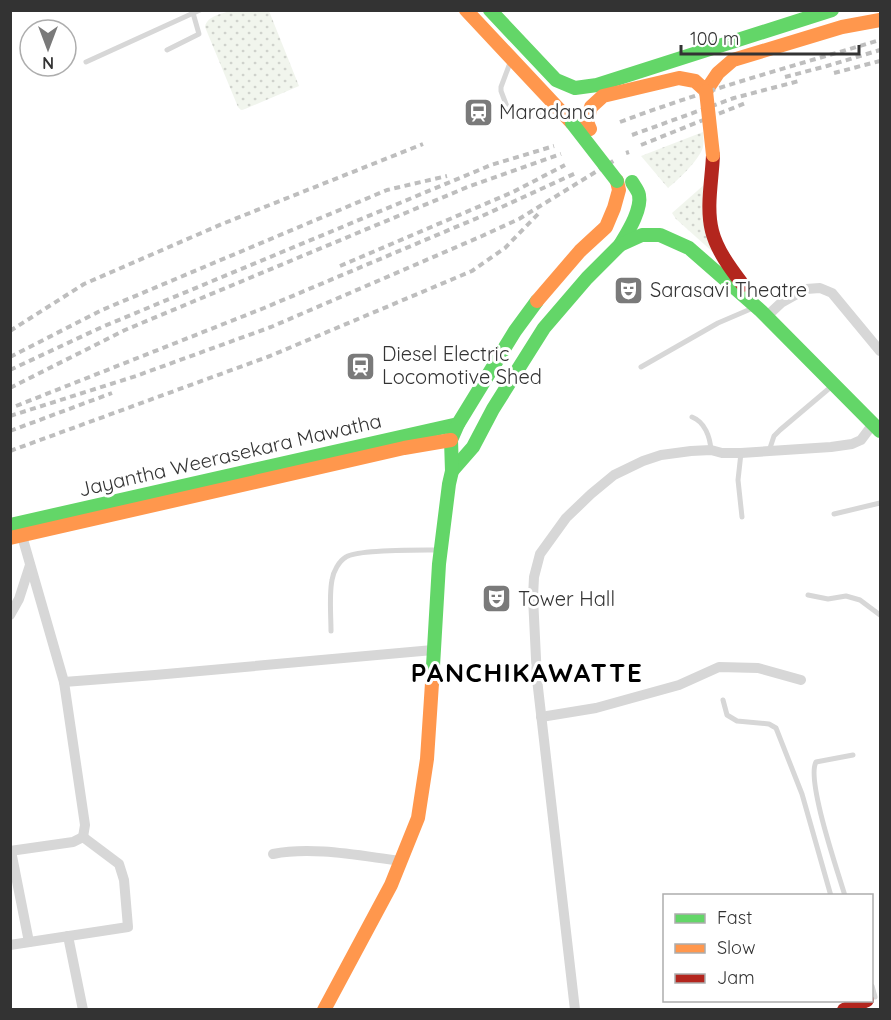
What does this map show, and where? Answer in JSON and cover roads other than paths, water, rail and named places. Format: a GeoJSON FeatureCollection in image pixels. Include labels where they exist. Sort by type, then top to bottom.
{"type":"FeatureCollection","features":[{"type":"Feature","properties":{"kind":"main road"},"geometry":{"type":"LineString","coordinates":[[324,1010],[391,885],[418,818],[427,759],[441,550],[452,471],[451,440],[458,424],[522,321],[580,251],[606,227],[619,190],[617,181],[572,123],[466,10]]}},
{"type":"Feature","properties":{"kind":"main road"},"geometry":{"type":"LineString","coordinates":[[490,10],[556,80],[575,88],[600,91],[679,78],[695,81],[706,91]]}},
{"type":"Feature","properties":{"kind":"main road"},"geometry":{"type":"LineString","coordinates":[[452,471],[473,447],[493,409],[544,328],[587,278],[620,245],[631,227],[639,195],[632,182],[590,129],[588,122],[591,107],[600,91],[832,10]]}},
{"type":"Feature","properties":{"kind":"main road"},"geometry":{"type":"LineString","coordinates":[[761,312],[723,258],[712,231],[713,155],[706,91],[718,73],[733,60],[842,27],[880,20]]}},
{"type":"Feature","properties":{"kind":"main road"},"geometry":{"type":"LineString","coordinates":[[620,245],[642,235],[660,235],[689,248],[761,312],[877,428]]}},
{"type":"Feature","properties":{"kind":"main road","name":"Jayantha Weerasekara Mawatha"},"geometry":{"type":"LineString","coordinates":[[15,530],[458,424]]}},
{"type":"Feature","properties":{"kind":"main road","name":"Jayantha Weerasekara Mawatha"},"geometry":{"type":"LineString","coordinates":[[15,530],[392,450],[451,440]]}},
{"type":"Feature","properties":{"kind":"main road"},"geometry":{"type":"LineString","coordinates":[[844,1010],[860,1002]]}},
{"type":"Feature","properties":{"kind":"street"},"geometry":{"type":"LineString","coordinates":[[761,312],[806,289],[820,288],[832,293],[880,351]]}},
{"type":"Feature","properties":{"kind":"street"},"geometry":{"type":"LineString","coordinates":[[574,1010],[537,679],[533,597],[534,577],[540,554],[566,518],[591,494],[614,475],[643,461],[661,455],[711,450],[722,453],[741,453],[852,444],[877,428]]}},
{"type":"Feature","properties":{"kind":"street"},"geometry":{"type":"LineString","coordinates":[[15,530],[30,564],[64,682],[85,825],[83,837]]}},
{"type":"Feature","properties":{"kind":"street"},"geometry":{"type":"LineString","coordinates":[[10,615],[20,599],[30,564]]}},
{"type":"Feature","properties":{"kind":"street"},"geometry":{"type":"LineString","coordinates":[[64,682],[433,650]]}},
{"type":"Feature","properties":{"kind":"street"},"geometry":{"type":"LineString","coordinates":[[541,717],[596,708],[679,685],[719,667],[758,668],[801,680]]}},
{"type":"Feature","properties":{"kind":"street"},"geometry":{"type":"LineString","coordinates":[[29,942],[11,851],[74,842],[83,837]]}},
{"type":"Feature","properties":{"kind":"street"},"geometry":{"type":"LineString","coordinates":[[10,945],[128,927],[124,880],[119,864],[83,837]]}},
{"type":"Feature","properties":{"kind":"street"},"geometry":{"type":"LineString","coordinates":[[273,854],[327,852],[400,861]]}},
{"type":"Feature","properties":{"kind":"street"},"geometry":{"type":"LineString","coordinates":[[68,936],[83,1010]]}},
{"type":"Feature","properties":{"kind":"lane"},"geometry":{"type":"LineString","coordinates":[[86,62],[200,10]]}},
{"type":"Feature","properties":{"kind":"lane"},"geometry":{"type":"LineString","coordinates":[[167,50],[199,34],[193,14]]}},
{"type":"Feature","properties":{"kind":"lane"},"geometry":{"type":"LineString","coordinates":[[511,59],[501,87],[509,112],[528,117],[558,109]]}},
{"type":"Feature","properties":{"kind":"lane"},"geometry":{"type":"LineString","coordinates":[[641,367],[718,323],[761,312]]}},
{"type":"Feature","properties":{"kind":"lane"},"geometry":{"type":"LineString","coordinates":[[769,451],[774,436],[796,414],[833,385]]}},
{"type":"Feature","properties":{"kind":"lane"},"geometry":{"type":"LineString","coordinates":[[692,417],[697,419],[710,438],[711,450]]}},
{"type":"Feature","properties":{"kind":"lane"},"geometry":{"type":"LineString","coordinates":[[741,453],[738,480],[742,517]]}},
{"type":"Feature","properties":{"kind":"lane"},"geometry":{"type":"LineString","coordinates":[[834,514],[880,503]]}},
{"type":"Feature","properties":{"kind":"lane"},"geometry":{"type":"LineString","coordinates":[[331,631],[332,580],[336,569],[346,557],[364,553],[441,550]]}},
{"type":"Feature","properties":{"kind":"lane"},"geometry":{"type":"LineString","coordinates":[[808,595],[828,599],[846,596],[860,600],[880,615]]}},
{"type":"Feature","properties":{"kind":"lane"},"geometry":{"type":"LineString","coordinates":[[723,700],[727,716],[737,721],[769,724],[776,728],[801,794],[830,894]]}},
{"type":"Feature","properties":{"kind":"lane"},"geometry":{"type":"LineString","coordinates":[[844,894],[818,804],[813,767],[816,762],[853,754]]}},
{"type":"Feature","properties":{"kind":"railway"},"geometry":{"type":"LineString","coordinates":[[620,122],[717,89],[880,40]]}},
{"type":"Feature","properties":{"kind":"railway"},"geometry":{"type":"LineString","coordinates":[[785,77],[880,50]]}},
{"type":"Feature","properties":{"kind":"railway"},"geometry":{"type":"LineString","coordinates":[[834,73],[880,61]]}},
{"type":"Feature","properties":{"kind":"railway"},"geometry":{"type":"LineString","coordinates":[[632,135],[734,98],[799,81]]}},
{"type":"Feature","properties":{"kind":"railway"},"geometry":{"type":"LineString","coordinates":[[641,145],[748,102]]}},
{"type":"Feature","properties":{"kind":"railway"},"geometry":{"type":"LineString","coordinates":[[10,331],[84,284],[222,224],[423,144]]}},
{"type":"Feature","properties":{"kind":"railway"},"geometry":{"type":"LineString","coordinates":[[10,370],[102,327],[491,165],[554,146]]}},
{"type":"Feature","properties":{"kind":"railway"},"geometry":{"type":"LineString","coordinates":[[10,388],[125,330],[470,186],[561,154]]}},
{"type":"Feature","properties":{"kind":"railway"},"geometry":{"type":"LineString","coordinates":[[10,416],[136,376],[271,327],[519,219],[615,160]]}},
{"type":"Feature","properties":{"kind":"railway"},"geometry":{"type":"LineString","coordinates":[[340,266],[513,192],[565,165]]}},
{"type":"Feature","properties":{"kind":"railway"},"geometry":{"type":"LineString","coordinates":[[16,406],[264,308],[482,216],[576,173]]}},
{"type":"Feature","properties":{"kind":"railway"},"geometry":{"type":"LineString","coordinates":[[10,357],[102,310],[387,190],[447,176]]}},
{"type":"Feature","properties":{"kind":"railway"},"geometry":{"type":"LineString","coordinates":[[10,451],[270,356],[472,271],[505,248],[539,213]]}},
{"type":"Feature","properties":{"kind":"railway"},"geometry":{"type":"LineString","coordinates":[[10,431],[112,393]]}},
{"type":"Feature","properties":{"kind":"place","name":"Maradana"},"geometry":{"type":"Point","coordinates":[478,112]}},
{"type":"Feature","properties":{"kind":"place","name":"Sarasavi Theatre"},"geometry":{"type":"Point","coordinates":[629,290]}},
{"type":"Feature","properties":{"kind":"place","name":"Diesel Electric Locomotive Shed"},"geometry":{"type":"Point","coordinates":[361,366]}},
{"type":"Feature","properties":{"kind":"place","name":"Tower Hall"},"geometry":{"type":"Point","coordinates":[497,599]}},
{"type":"Feature","properties":{"kind":"district","name":"PANCHIKAWATTE"},"geometry":{"type":"Point","coordinates":[527,673]}}]}
